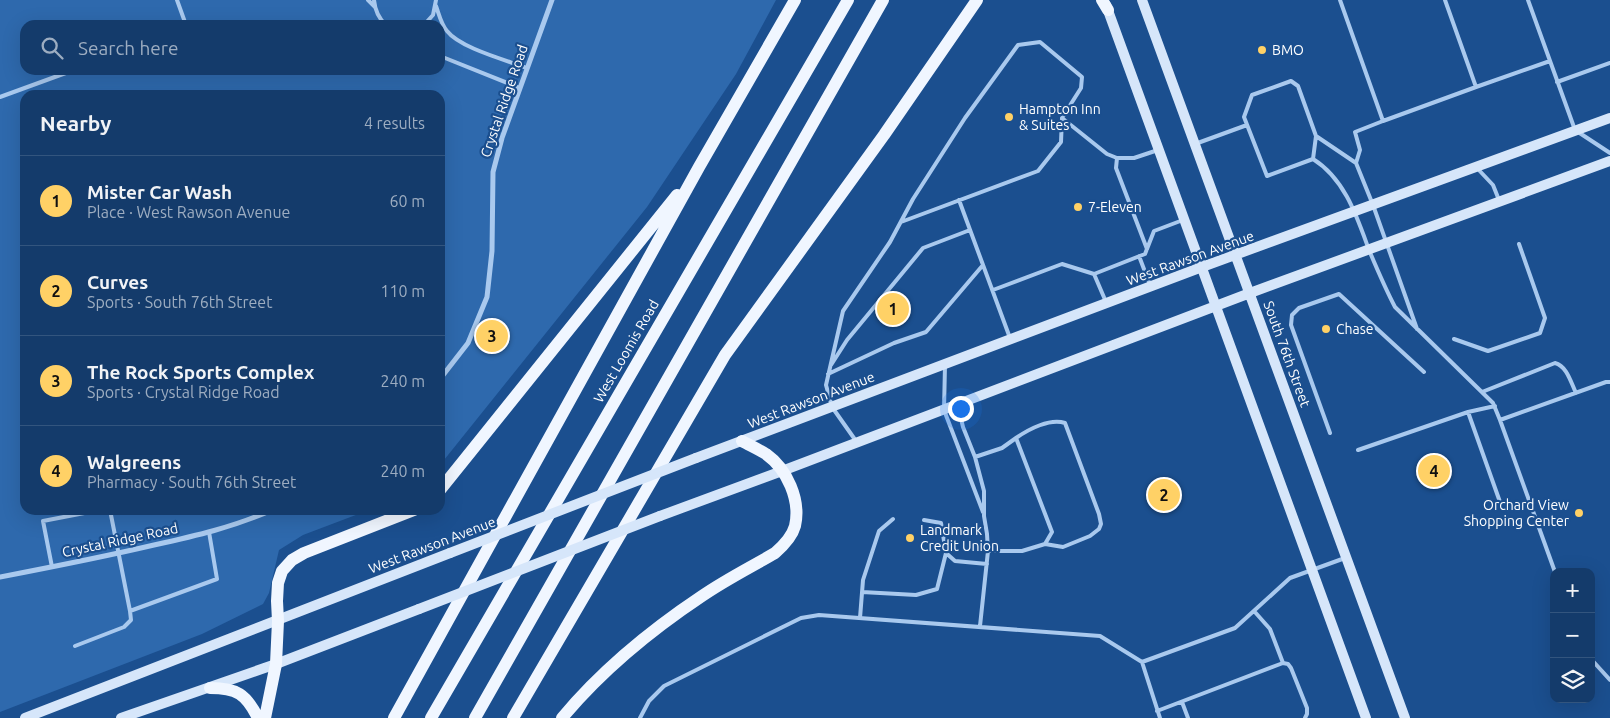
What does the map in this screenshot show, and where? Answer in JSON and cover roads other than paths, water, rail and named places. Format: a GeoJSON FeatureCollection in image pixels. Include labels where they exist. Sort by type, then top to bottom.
{"type":"FeatureCollection","features":[{"type":"Feature","properties":{"kind":"main road"},"geometry":{"type":"LineString","coordinates":[[394,718],[699,167],[794,0]]}},
{"type":"Feature","properties":{"kind":"main road","name":"West Loomis Road"},"geometry":{"type":"LineString","coordinates":[[431,718],[848,0]]}},
{"type":"Feature","properties":{"kind":"main road"},"geometry":{"type":"LineString","coordinates":[[474,718],[883,0]]}},
{"type":"Feature","properties":{"kind":"main road"},"geometry":{"type":"LineString","coordinates":[[513,718],[725,355],[884,135],[977,0]]}},
{"type":"Feature","properties":{"kind":"main road","name":"South 76th Street"},"geometry":{"type":"LineString","coordinates":[[1142,0],[1405,718]]}},
{"type":"Feature","properties":{"kind":"main road"},"geometry":{"type":"LineString","coordinates":[[1105,3],[1366,718]]}},
{"type":"Feature","properties":{"kind":"main road","name":"West Rawson Avenue"},"geometry":{"type":"LineString","coordinates":[[25,718],[696,458],[1236,255],[1610,118]]}},
{"type":"Feature","properties":{"kind":"main road"},"geometry":{"type":"LineString","coordinates":[[121,718],[276,664],[660,516],[958,405],[1250,293],[1610,162]]}},
{"type":"Feature","properties":{"kind":"main road"},"geometry":{"type":"LineString","coordinates":[[445,484],[699,167]]}},
{"type":"Feature","properties":{"kind":"main road"},"geometry":{"type":"LineString","coordinates":[[562,718],[615,663],[665,622],[703,595],[784,546],[794,528],[796,517],[795,500],[790,484],[782,471],[767,455],[742,441]]}},
{"type":"Feature","properties":{"kind":"main road"},"geometry":{"type":"LineString","coordinates":[[265,718],[276,664],[278,621],[276,601],[282,570],[292,560],[304,553],[401,515]]}},
{"type":"Feature","properties":{"kind":"main road"},"geometry":{"type":"LineString","coordinates":[[210,688],[233,690],[241,694],[249,701],[258,718]]}},
{"type":"Feature","properties":{"kind":"street","name":"Crystal Ridge Road"},"geometry":{"type":"LineString","coordinates":[[445,373],[468,343],[487,297],[492,251],[492,172],[502,138],[552,0]]}},
{"type":"Feature","properties":{"kind":"street","name":"Crystal Ridge Road"},"geometry":{"type":"LineString","coordinates":[[0,577],[119,553],[209,532],[261,515]]}},
{"type":"Feature","properties":{"kind":"lane"},"geometry":{"type":"LineString","coordinates":[[177,0],[184,20]]}},
{"type":"Feature","properties":{"kind":"lane"},"geometry":{"type":"LineString","coordinates":[[368,0],[375,7]]}},
{"type":"Feature","properties":{"kind":"lane"},"geometry":{"type":"LineString","coordinates":[[374,0],[378,16],[382,20]]}},
{"type":"Feature","properties":{"kind":"lane"},"geometry":{"type":"LineString","coordinates":[[428,20],[433,15],[436,0]]}},
{"type":"Feature","properties":{"kind":"lane"},"geometry":{"type":"LineString","coordinates":[[1340,0],[1383,121]]}},
{"type":"Feature","properties":{"kind":"lane"},"geometry":{"type":"LineString","coordinates":[[1445,0],[1476,88]]}},
{"type":"Feature","properties":{"kind":"lane"},"geometry":{"type":"LineString","coordinates":[[1528,0],[1575,130],[1610,153]]}},
{"type":"Feature","properties":{"kind":"lane"},"geometry":{"type":"LineString","coordinates":[[436,6],[442,20]]}},
{"type":"Feature","properties":{"kind":"lane"},"geometry":{"type":"LineString","coordinates":[[445,28],[454,38],[464,44],[527,68]]}},
{"type":"Feature","properties":{"kind":"lane"},"geometry":{"type":"LineString","coordinates":[[857,443],[832,407],[826,385],[843,310],[890,242],[912,199],[965,118],[1018,45],[1040,42],[1082,77],[1082,88],[1062,118],[1061,142],[1038,171],[901,222]]}},
{"type":"Feature","properties":{"kind":"lane"},"geometry":{"type":"LineString","coordinates":[[445,58],[520,88]]}},
{"type":"Feature","properties":{"kind":"lane"},"geometry":{"type":"LineString","coordinates":[[1356,163],[1360,150],[1355,132],[1550,62]]}},
{"type":"Feature","properties":{"kind":"lane"},"geometry":{"type":"LineString","coordinates":[[1558,82],[1610,63]]}},
{"type":"Feature","properties":{"kind":"lane"},"geometry":{"type":"LineString","coordinates":[[0,97],[60,75]]}},
{"type":"Feature","properties":{"kind":"lane"},"geometry":{"type":"LineString","coordinates":[[1291,82],[1298,86],[1316,136],[1313,159],[1266,176],[1244,117],[1252,96],[1291,82]]}},
{"type":"Feature","properties":{"kind":"lane"},"geometry":{"type":"LineString","coordinates":[[1062,118],[1107,154],[1117,158],[1134,158],[1159,149]]}},
{"type":"Feature","properties":{"kind":"lane"},"geometry":{"type":"LineString","coordinates":[[1195,144],[1247,125]]}},
{"type":"Feature","properties":{"kind":"lane"},"geometry":{"type":"LineString","coordinates":[[1316,136],[1356,163],[1418,331]]}},
{"type":"Feature","properties":{"kind":"lane"},"geometry":{"type":"LineString","coordinates":[[1117,158],[1116,168],[1147,249]]}},
{"type":"Feature","properties":{"kind":"lane"},"geometry":{"type":"LineString","coordinates":[[1313,159],[1321,164],[1339,183],[1355,211],[1384,288],[1395,307],[1493,403],[1554,568]]}},
{"type":"Feature","properties":{"kind":"lane"},"geometry":{"type":"LineString","coordinates":[[1475,167],[1493,186],[1499,202]]}},
{"type":"Feature","properties":{"kind":"lane"},"geometry":{"type":"LineString","coordinates":[[958,200],[1011,340]]}},
{"type":"Feature","properties":{"kind":"lane"},"geometry":{"type":"LineString","coordinates":[[993,290],[1062,264],[1094,274],[1145,254],[1154,232],[1185,220]]}},
{"type":"Feature","properties":{"kind":"lane"},"geometry":{"type":"LineString","coordinates":[[829,369],[847,340],[923,248],[970,230]]}},
{"type":"Feature","properties":{"kind":"lane"},"geometry":{"type":"LineString","coordinates":[[1454,339],[1488,351],[1540,333],[1545,318],[1519,244]]}},
{"type":"Feature","properties":{"kind":"lane"},"geometry":{"type":"LineString","coordinates":[[1139,256],[1151,287]]}},
{"type":"Feature","properties":{"kind":"lane"},"geometry":{"type":"LineString","coordinates":[[828,374],[894,343],[926,332],[983,265]]}},
{"type":"Feature","properties":{"kind":"lane"},"geometry":{"type":"LineString","coordinates":[[1094,274],[1107,304]]}},
{"type":"Feature","properties":{"kind":"lane"},"geometry":{"type":"LineString","coordinates":[[1330,433],[1291,325],[1292,315],[1299,308],[1339,294],[1424,372]]}},
{"type":"Feature","properties":{"kind":"lane"},"geometry":{"type":"LineString","coordinates":[[1482,392],[1555,363],[1562,366],[1565,370],[1576,393]]}},
{"type":"Feature","properties":{"kind":"lane"},"geometry":{"type":"LineString","coordinates":[[945,364],[944,410],[984,516]]}},
{"type":"Feature","properties":{"kind":"lane"},"geometry":{"type":"LineString","coordinates":[[1500,420],[1610,382]]}},
{"type":"Feature","properties":{"kind":"lane"},"geometry":{"type":"LineString","coordinates":[[958,405],[984,491],[984,516],[988,552],[980,626]]}},
{"type":"Feature","properties":{"kind":"lane"},"geometry":{"type":"LineString","coordinates":[[1358,450],[1468,412],[1494,406]]}},
{"type":"Feature","properties":{"kind":"lane"},"geometry":{"type":"LineString","coordinates":[[1468,412],[1500,502]]}},
{"type":"Feature","properties":{"kind":"lane"},"geometry":{"type":"LineString","coordinates":[[975,458],[1002,448],[1024,433],[1044,425],[1056,421],[1065,423],[1101,524],[1099,529],[1090,536],[1063,546],[1045,544],[1022,551],[988,552]]}},
{"type":"Feature","properties":{"kind":"lane"},"geometry":{"type":"LineString","coordinates":[[1016,438],[1052,532],[1045,544]]}},
{"type":"Feature","properties":{"kind":"lane"},"geometry":{"type":"LineString","coordinates":[[52,567],[43,521],[74,515]]}},
{"type":"Feature","properties":{"kind":"lane"},"geometry":{"type":"LineString","coordinates":[[74,646],[124,627],[131,620],[111,515]]}},
{"type":"Feature","properties":{"kind":"lane"},"geometry":{"type":"LineString","coordinates":[[860,618],[863,580],[879,531],[892,519]]}},
{"type":"Feature","properties":{"kind":"lane"},"geometry":{"type":"LineString","coordinates":[[862,592],[916,594],[937,589],[946,553],[941,523],[924,520]]}},
{"type":"Feature","properties":{"kind":"lane"},"geometry":{"type":"LineString","coordinates":[[130,611],[217,579],[209,532]]}},
{"type":"Feature","properties":{"kind":"lane"},"geometry":{"type":"LineString","coordinates":[[946,553],[955,562],[987,564]]}},
{"type":"Feature","properties":{"kind":"lane"},"geometry":{"type":"LineString","coordinates":[[1142,662],[1235,628],[1290,578],[1346,558]]}},
{"type":"Feature","properties":{"kind":"lane"},"geometry":{"type":"LineString","coordinates":[[1254,611],[1270,629],[1283,663]]}},
{"type":"Feature","properties":{"kind":"lane"},"geometry":{"type":"LineString","coordinates":[[640,718],[649,701],[664,686],[801,618],[819,615],[1100,636],[1142,662],[1160,718]]}},
{"type":"Feature","properties":{"kind":"lane"},"geometry":{"type":"LineString","coordinates":[[1158,711],[1283,663],[1288,664],[1291,668],[1307,708],[1305,718]]}},
{"type":"Feature","properties":{"kind":"lane"},"geometry":{"type":"LineString","coordinates":[[1595,663],[1610,680]]}},
{"type":"Feature","properties":{"kind":"lane"},"geometry":{"type":"LineString","coordinates":[[1182,702],[1188,718]]}},
{"type":"Feature","properties":{"kind":"place","name":"BMO"},"geometry":{"type":"Point","coordinates":[1262,50]}},
{"type":"Feature","properties":{"kind":"place","name":"Hampton Inn & Suites"},"geometry":{"type":"Point","coordinates":[1009,117]}},
{"type":"Feature","properties":{"kind":"place","name":"7-Eleven"},"geometry":{"type":"Point","coordinates":[1078,207]}},
{"type":"Feature","properties":{"kind":"place","name":"Mister Car Wash"},"geometry":{"type":"Point","coordinates":[893,309]}},
{"type":"Feature","properties":{"kind":"place","name":"Chase"},"geometry":{"type":"Point","coordinates":[1326,329]}},
{"type":"Feature","properties":{"kind":"place","name":"The Rock Sports Complex"},"geometry":{"type":"Point","coordinates":[492,336]}},
{"type":"Feature","properties":{"kind":"place","name":"Walgreens"},"geometry":{"type":"Point","coordinates":[1434,471]}},
{"type":"Feature","properties":{"kind":"place","name":"Curves"},"geometry":{"type":"Point","coordinates":[1164,495]}},
{"type":"Feature","properties":{"kind":"place","name":"Orchard View Shopping Center"},"geometry":{"type":"Point","coordinates":[1579,513]}},
{"type":"Feature","properties":{"kind":"place","name":"Landmark Credit Union"},"geometry":{"type":"Point","coordinates":[910,538]}}]}
